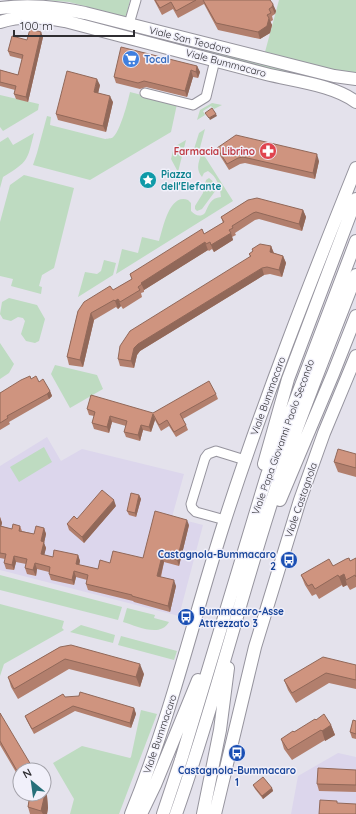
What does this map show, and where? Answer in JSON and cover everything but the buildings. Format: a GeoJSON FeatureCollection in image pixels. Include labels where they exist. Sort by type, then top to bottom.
{"type":"FeatureCollection","features":[{"type":"Feature","properties":{"kind":"main road","name":"Viale San Teodoro"},"geometry":{"type":"LineString","coordinates":[[0,8],[46,6],[85,13],[334,76],[356,79]]}},
{"type":"Feature","properties":{"kind":"main road","name":"Viale Bummacaro"},"geometry":{"type":"LineString","coordinates":[[0,22],[22,17],[49,18],[328,88],[356,101]]}},
{"type":"Feature","properties":{"kind":"main road"},"geometry":{"type":"LineString","coordinates":[[356,86],[354,91],[356,101]]}},
{"type":"Feature","properties":{"kind":"main road","name":"Viale Bummacaro"},"geometry":{"type":"LineString","coordinates":[[131,814],[158,742],[225,520],[245,460],[289,340],[356,168]]}},
{"type":"Feature","properties":{"kind":"main road"},"geometry":{"type":"LineString","coordinates":[[240,561],[264,462],[288,379],[356,199]]}},
{"type":"Feature","properties":{"kind":"main road","name":"Viale Papa Giovanni Paolo Secondo"},"geometry":{"type":"LineString","coordinates":[[224,638],[230,595],[267,475],[356,242]]}},
{"type":"Feature","properties":{"kind":"main road","name":"Viale Papa Giovanni Paolo Secondo"},"geometry":{"type":"LineString","coordinates":[[224,638],[242,622],[249,576],[279,478],[356,275]]}},
{"type":"Feature","properties":{"kind":"main road"},"geometry":{"type":"LineString","coordinates":[[256,550],[292,470],[356,316]]}},
{"type":"Feature","properties":{"kind":"main road","name":"Viale Castagnola"},"geometry":{"type":"LineString","coordinates":[[211,810],[248,671],[300,500],[324,433],[356,356]]}},
{"type":"Feature","properties":{"kind":"main road"},"geometry":{"type":"LineString","coordinates":[[140,814],[155,786],[197,682],[208,660],[224,638]]}},
{"type":"Feature","properties":{"kind":"main road"},"geometry":{"type":"LineString","coordinates":[[203,814],[211,810],[226,665],[224,638]]}},
{"type":"Feature","properties":{"kind":"main road"},"geometry":{"type":"LineString","coordinates":[[163,814],[181,760],[208,660]]}},
{"type":"Feature","properties":{"kind":"main road"},"geometry":{"type":"LineString","coordinates":[[176,814],[226,665]]}},
{"type":"Feature","properties":{"kind":"main road"},"geometry":{"type":"LineString","coordinates":[[138,797],[140,814]]}},
{"type":"Feature","properties":{"kind":"street"},"geometry":{"type":"LineString","coordinates":[[129,24],[136,0]]}},
{"type":"Feature","properties":{"kind":"street"},"geometry":{"type":"LineString","coordinates":[[145,93],[193,104],[206,97],[215,60]]}},
{"type":"Feature","properties":{"kind":"street"},"geometry":{"type":"LineString","coordinates":[[225,520],[196,512],[192,508],[191,504],[205,458],[208,454],[216,451],[245,460]]}},
{"type":"Feature","properties":{"kind":"shaded area"},"geometry":{"type":"Polygon","coordinates":[[[47,437],[61,461],[82,449],[184,474],[172,517],[203,525],[179,616],[0,570],[0,466],[47,437]]]}},
{"type":"Feature","properties":{"kind":"shaded area"},"geometry":{"type":"Polygon","coordinates":[[[338,753],[356,757],[356,814],[291,814],[298,776],[338,753]]]}},
{"type":"Feature","properties":{"kind":"green space"},"geometry":{"type":"Polygon","coordinates":[[[44,0],[130,0],[126,17],[69,2],[44,0]]]}},
{"type":"Feature","properties":{"kind":"green space"},"geometry":{"type":"Polygon","coordinates":[[[279,0],[356,0],[356,72],[346,73],[265,52],[279,0]]]}},
{"type":"Feature","properties":{"kind":"green space"},"geometry":{"type":"Polygon","coordinates":[[[49,10],[329,81],[325,83],[65,17],[4,16],[3,13],[49,10]]]}},
{"type":"Feature","properties":{"kind":"green space"},"geometry":{"type":"Polygon","coordinates":[[[130,92],[177,104],[171,132],[90,180],[33,165],[47,116],[51,117],[50,125],[105,139],[112,138],[121,124],[130,92]]]}},
{"type":"Feature","properties":{"kind":"green space"},"geometry":{"type":"Polygon","coordinates":[[[0,95],[39,104],[38,110],[3,131],[0,127],[0,95]]]}},
{"type":"Feature","properties":{"kind":"green space"},"geometry":{"type":"Polygon","coordinates":[[[212,103],[222,105],[214,109],[211,106],[203,111],[205,115],[197,120],[200,110],[212,103]]]}},
{"type":"Feature","properties":{"kind":"green space"},"geometry":{"type":"Polygon","coordinates":[[[205,129],[198,155],[194,149],[199,133],[205,129]]]}},
{"type":"Feature","properties":{"kind":"green space"},"geometry":{"type":"Polygon","coordinates":[[[34,133],[26,160],[3,177],[0,188],[0,142],[8,137],[13,145],[34,133]]]}},
{"type":"Feature","properties":{"kind":"green space"},"geometry":{"type":"Polygon","coordinates":[[[186,140],[178,172],[171,159],[174,147],[186,140]]]}},
{"type":"Feature","properties":{"kind":"green space"},"geometry":{"type":"Polygon","coordinates":[[[202,152],[233,201],[116,274],[122,249],[138,253],[142,237],[159,241],[168,213],[176,202],[181,199],[188,200],[191,203],[191,211],[199,216],[205,213],[212,200],[221,197],[219,186],[214,176],[208,171],[204,173],[202,177],[200,174],[198,165],[202,152]]]}},
{"type":"Feature","properties":{"kind":"green space"},"geometry":{"type":"Polygon","coordinates":[[[24,175],[74,188],[54,268],[42,275],[39,286],[42,287],[41,294],[11,286],[13,279],[0,276],[0,222],[10,185],[24,175]]]}},
{"type":"Feature","properties":{"kind":"green space"},"geometry":{"type":"Polygon","coordinates":[[[209,178],[215,183],[216,190],[202,209],[197,211],[195,206],[203,193],[206,180],[209,178]]]}},
{"type":"Feature","properties":{"kind":"green space"},"geometry":{"type":"Polygon","coordinates":[[[104,260],[116,263],[113,275],[78,297],[85,272],[97,274],[101,271],[104,260]]]}},
{"type":"Feature","properties":{"kind":"green space"},"geometry":{"type":"Polygon","coordinates":[[[9,298],[37,305],[45,319],[39,341],[35,343],[26,341],[21,334],[25,321],[23,318],[18,317],[11,321],[3,319],[0,314],[2,302],[9,298]]]}},
{"type":"Feature","properties":{"kind":"green space"},"geometry":{"type":"Polygon","coordinates":[[[0,343],[14,364],[9,373],[0,379],[0,343]]]}},
{"type":"Feature","properties":{"kind":"green space"},"geometry":{"type":"Polygon","coordinates":[[[55,365],[97,375],[103,389],[70,408],[51,374],[55,365]]]}},
{"type":"Feature","properties":{"kind":"green space"},"geometry":{"type":"Polygon","coordinates":[[[44,447],[52,462],[19,482],[10,467],[44,447]]]}},
{"type":"Feature","properties":{"kind":"green space"},"geometry":{"type":"Polygon","coordinates":[[[0,575],[122,607],[118,620],[0,590],[0,575]]]}},
{"type":"Feature","properties":{"kind":"green space"},"geometry":{"type":"Polygon","coordinates":[[[0,604],[64,621],[62,628],[64,630],[4,664],[0,676],[0,604]]]}},
{"type":"Feature","properties":{"kind":"green space"},"geometry":{"type":"Polygon","coordinates":[[[127,608],[155,615],[154,618],[169,622],[165,627],[160,629],[148,630],[123,622],[127,608]]]}},
{"type":"Feature","properties":{"kind":"green space"},"geometry":{"type":"Polygon","coordinates":[[[81,625],[115,635],[113,643],[70,632],[81,625]]]}},
{"type":"Feature","properties":{"kind":"green space"},"geometry":{"type":"Polygon","coordinates":[[[121,636],[177,651],[174,660],[118,645],[121,636]]]}},
{"type":"Feature","properties":{"kind":"green space"},"geometry":{"type":"Polygon","coordinates":[[[141,710],[157,714],[119,814],[70,814],[74,799],[53,763],[82,746],[130,758],[141,710]]]}},
{"type":"Feature","properties":{"kind":"place","name":"Tocal"},"geometry":{"type":"Point","coordinates":[131,59]}},
{"type":"Feature","properties":{"kind":"place","name":"Farmacia Librino"},"geometry":{"type":"Point","coordinates":[268,151]}},
{"type":"Feature","properties":{"kind":"place","name":"Piazza dell'Elefante"},"geometry":{"type":"Point","coordinates":[148,180]}},
{"type":"Feature","properties":{"kind":"place","name":"Castagnola-Bummacaro 2"},"geometry":{"type":"Point","coordinates":[289,560]}},
{"type":"Feature","properties":{"kind":"place","name":"Bummacaro-Asse Attrezzato 3"},"geometry":{"type":"Point","coordinates":[186,617]}},
{"type":"Feature","properties":{"kind":"place","name":"Castagnola-Bummacaro 1"},"geometry":{"type":"Point","coordinates":[237,753]}}]}
